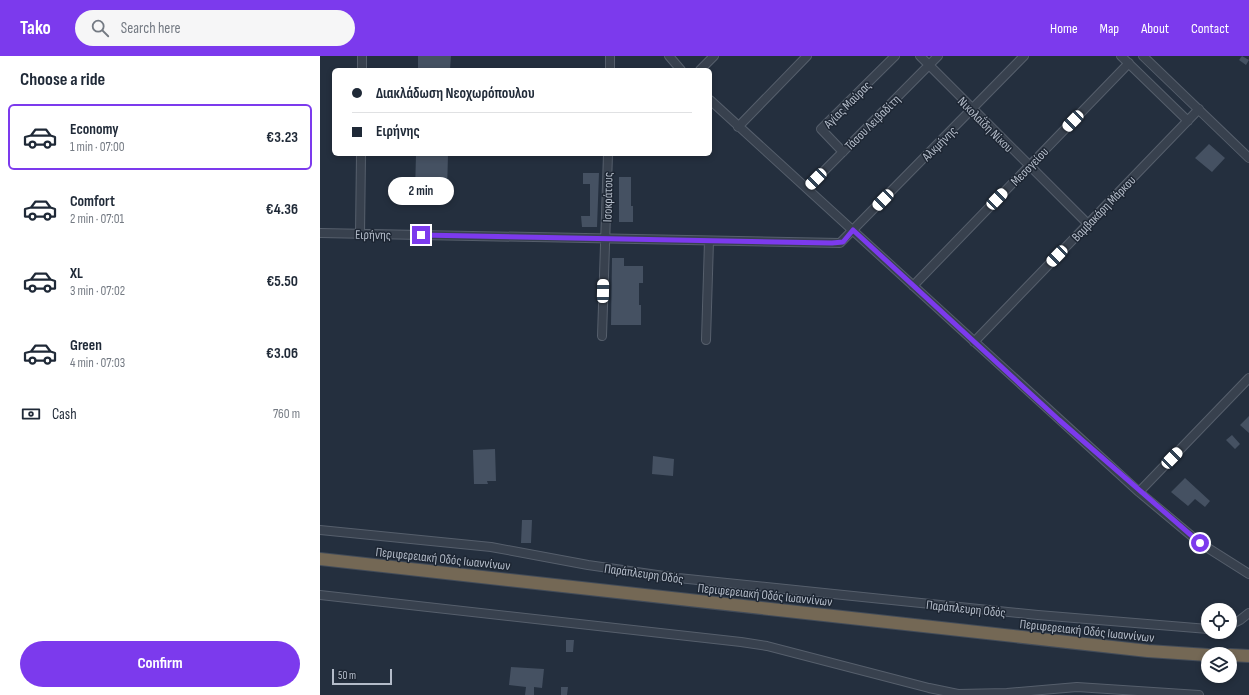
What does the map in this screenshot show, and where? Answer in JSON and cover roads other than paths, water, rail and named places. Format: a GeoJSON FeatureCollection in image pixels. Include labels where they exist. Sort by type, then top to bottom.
{"type":"FeatureCollection","features":[{"type":"Feature","properties":{"kind":"highway","name":"Περιφερειακή Οδός Ιωαννίνων"},"geometry":{"type":"LineString","coordinates":[[320,559],[1140,650],[1201,654]]}},
{"type":"Feature","properties":{"kind":"highway"},"geometry":{"type":"LineString","coordinates":[[1237,656],[1249,656]]}},
{"type":"Feature","properties":{"kind":"street"},"geometry":{"type":"LineString","coordinates":[[362,56],[362,68]]}},
{"type":"Feature","properties":{"kind":"street"},"geometry":{"type":"LineString","coordinates":[[610,56],[610,68]]}},
{"type":"Feature","properties":{"kind":"street"},"geometry":{"type":"LineString","coordinates":[[668,56],[679,68]]}},
{"type":"Feature","properties":{"kind":"street"},"geometry":{"type":"LineString","coordinates":[[702,68],[714,56]]}},
{"type":"Feature","properties":{"kind":"street"},"geometry":{"type":"LineString","coordinates":[[738,127],[807,56]]}},
{"type":"Feature","properties":{"kind":"street","name":"Αγίας Μαύρας"},"geometry":{"type":"LineString","coordinates":[[843,152],[821,129],[894,56]]}},
{"type":"Feature","properties":{"kind":"street","name":"Νικολαΐδη Νίκου"},"geometry":{"type":"LineString","coordinates":[[920,56],[1029,167],[1088,224]]}},
{"type":"Feature","properties":{"kind":"street","name":"Τάσου Λειβαδίτη"},"geometry":{"type":"LineString","coordinates":[[807,188],[938,56]]}},
{"type":"Feature","properties":{"kind":"street","name":"Αλκμήνης"},"geometry":{"type":"LineString","coordinates":[[853,230],[1024,56]]}},
{"type":"Feature","properties":{"kind":"street"},"geometry":{"type":"LineString","coordinates":[[1121,56],[1188,121]]}},
{"type":"Feature","properties":{"kind":"street"},"geometry":{"type":"LineString","coordinates":[[1143,56],[1249,158]]}},
{"type":"Feature","properties":{"kind":"street","name":"Μεσογείου"},"geometry":{"type":"LineString","coordinates":[[913,286],[1129,63]]}},
{"type":"Feature","properties":{"kind":"street"},"geometry":{"type":"LineString","coordinates":[[712,102],[1139,492],[1181,528],[1211,551],[1249,574]]}},
{"type":"Feature","properties":{"kind":"street","name":"Βαμβακάρη Μάρκου"},"geometry":{"type":"LineString","coordinates":[[974,342],[1199,109]]}},
{"type":"Feature","properties":{"kind":"street"},"geometry":{"type":"LineString","coordinates":[[360,234],[361,156]]}},
{"type":"Feature","properties":{"kind":"street","name":"Ισοκράτους"},"geometry":{"type":"LineString","coordinates":[[602,336],[608,156]]}},
{"type":"Feature","properties":{"kind":"street","name":"Ειρήνης"},"geometry":{"type":"LineString","coordinates":[[320,233],[837,243],[844,241],[853,230]]}},
{"type":"Feature","properties":{"kind":"street"},"geometry":{"type":"LineString","coordinates":[[706,340],[709,241]]}},
{"type":"Feature","properties":{"kind":"street"},"geometry":{"type":"LineString","coordinates":[[1139,492],[1249,378]]}},
{"type":"Feature","properties":{"kind":"street","name":"Παράπλευρη Οδός"},"geometry":{"type":"LineString","coordinates":[[320,530],[490,547],[588,565],[678,578],[1038,615],[1201,628]]}},
{"type":"Feature","properties":{"kind":"street"},"geometry":{"type":"LineString","coordinates":[[320,595],[747,643],[958,694],[1008,693],[1077,687],[1199,695]]}},
{"type":"Feature","properties":{"kind":"street"},"geometry":{"type":"LineString","coordinates":[[1237,622],[1249,613]]}}]}
